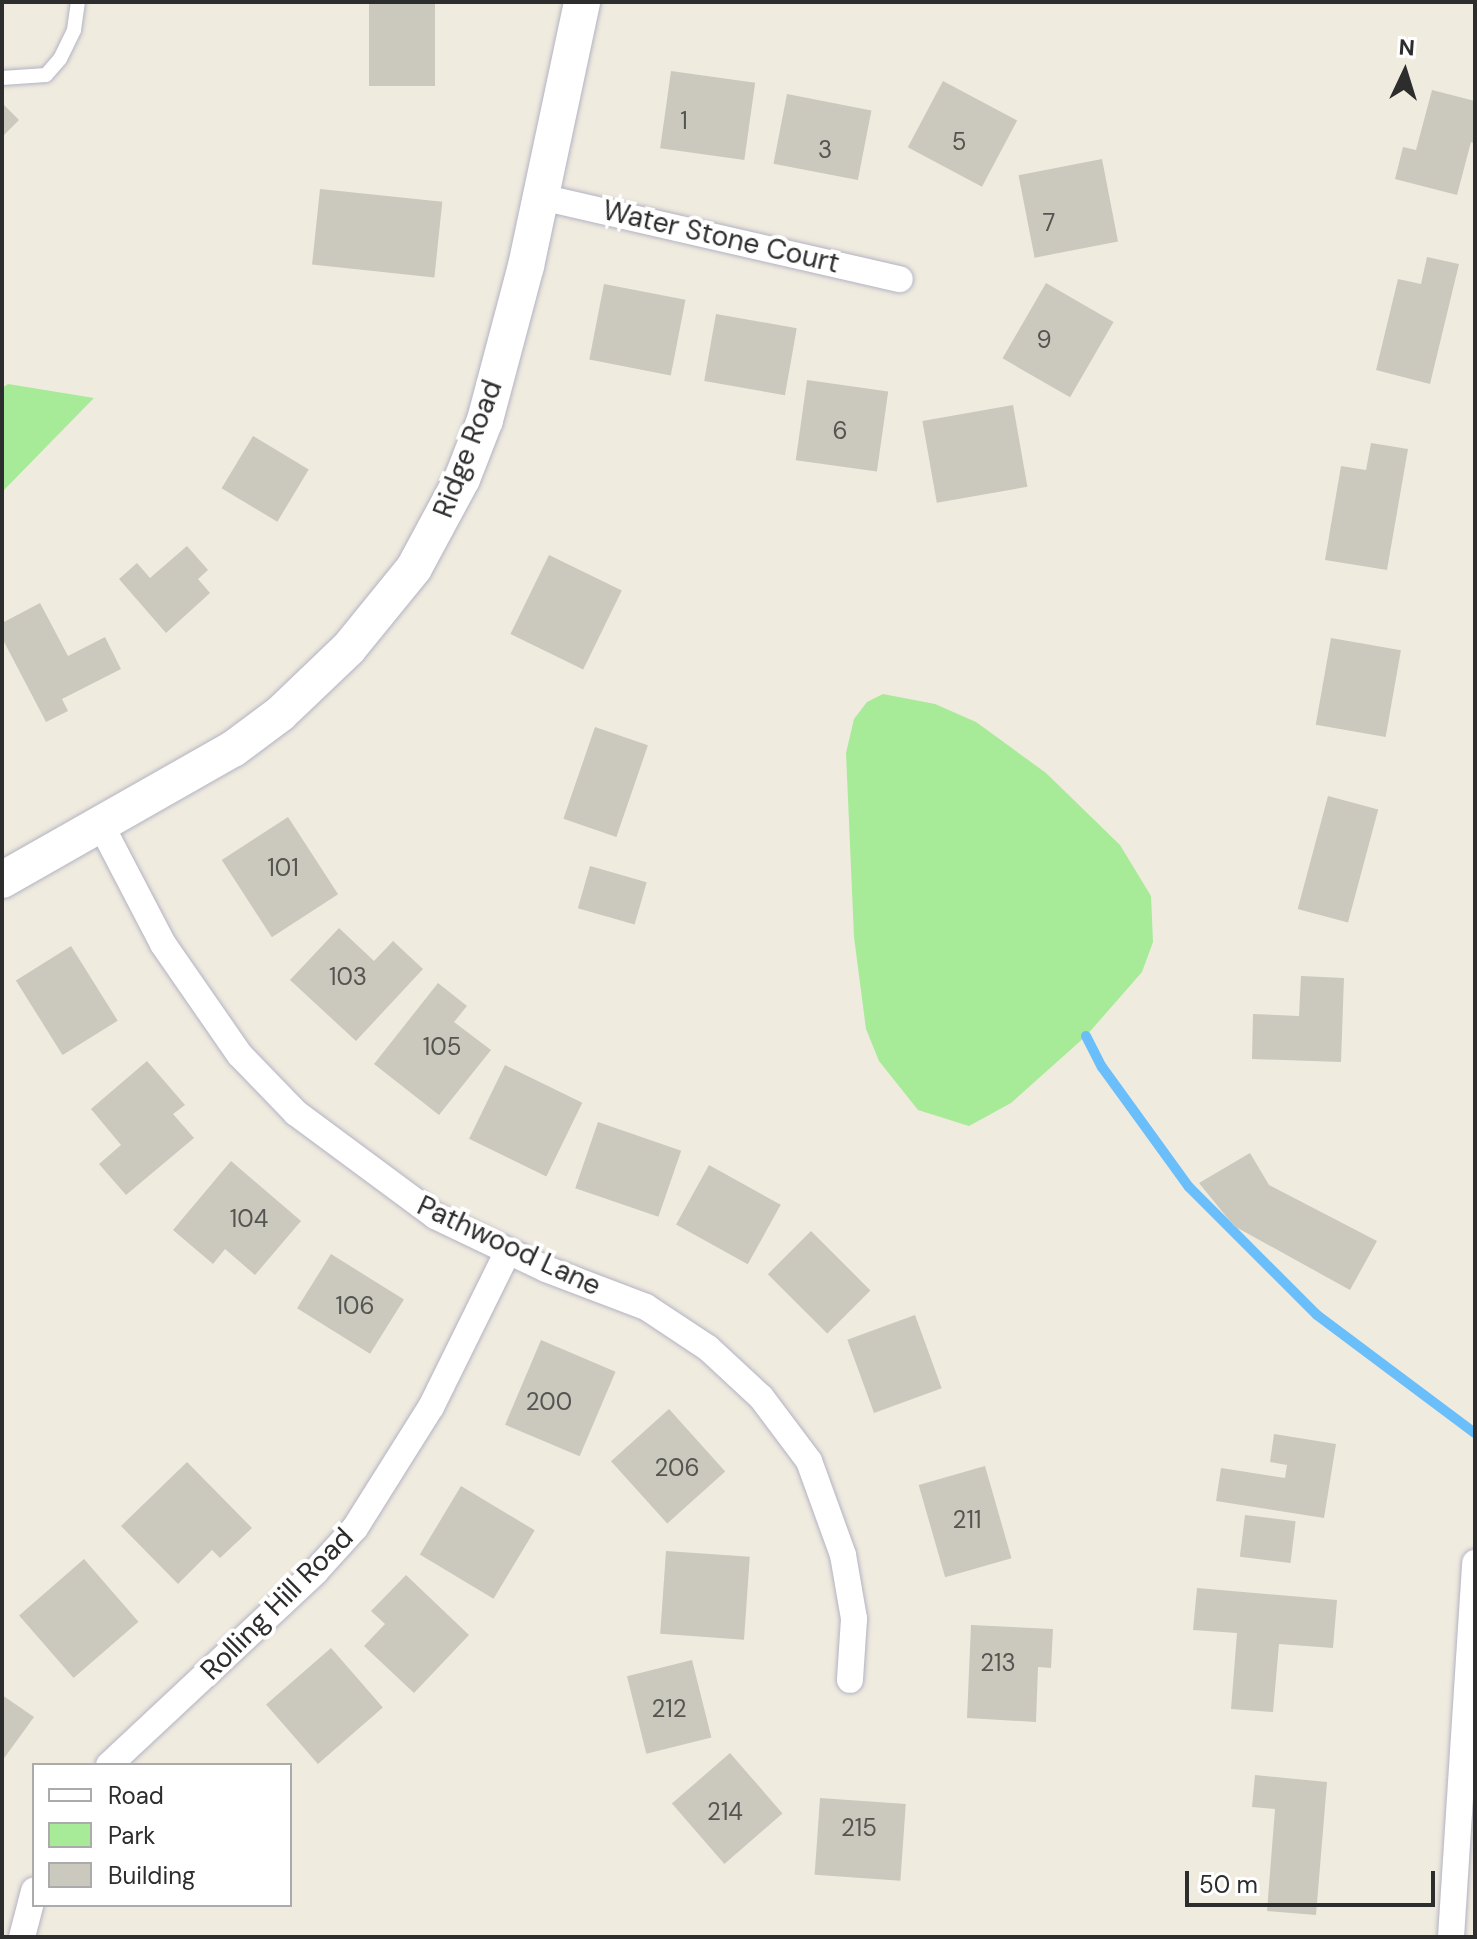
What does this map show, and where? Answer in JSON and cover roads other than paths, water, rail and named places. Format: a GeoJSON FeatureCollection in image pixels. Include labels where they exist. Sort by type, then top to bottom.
{"type":"FeatureCollection","features":[{"type":"Feature","properties":{"kind":"street","name":"Ridge Road"},"geometry":{"type":"LineString","coordinates":[[2,880],[233,749],[280,714],[349,648],[414,568],[462,479],[485,420],[541,197],[582,2]]}},
{"type":"Feature","properties":{"kind":"street","name":"Water Stone Court"},"geometry":{"type":"LineString","coordinates":[[541,197],[900,279]]}},
{"type":"Feature","properties":{"kind":"street","name":"Pathwood Lane"},"geometry":{"type":"LineString","coordinates":[[101,825],[163,944],[240,1055],[296,1113],[373,1175],[435,1216],[508,1251],[646,1307],[708,1348],[761,1397],[809,1461],[843,1555],[854,1619],[850,1680]]}},
{"type":"Feature","properties":{"kind":"street","name":"Rolling Hill Road"},"geometry":{"type":"LineString","coordinates":[[111,1763],[355,1528],[431,1407],[508,1251]]}},
{"type":"Feature","properties":{"kind":"street"},"geometry":{"type":"LineString","coordinates":[[1451,1937],[1475,1563]]}},
{"type":"Feature","properties":{"kind":"street"},"geometry":{"type":"LineString","coordinates":[[22,1937],[32,1899]]}},
{"type":"Feature","properties":{"kind":"lane"},"geometry":{"type":"LineString","coordinates":[[2,78],[46,75],[60,59],[74,30],[78,2]]}},
{"type":"Feature","properties":{"kind":"waterway"},"geometry":{"type":"LineString","coordinates":[[1086,1036],[1102,1067],[1189,1187],[1317,1315],[1475,1433]]}}]}
